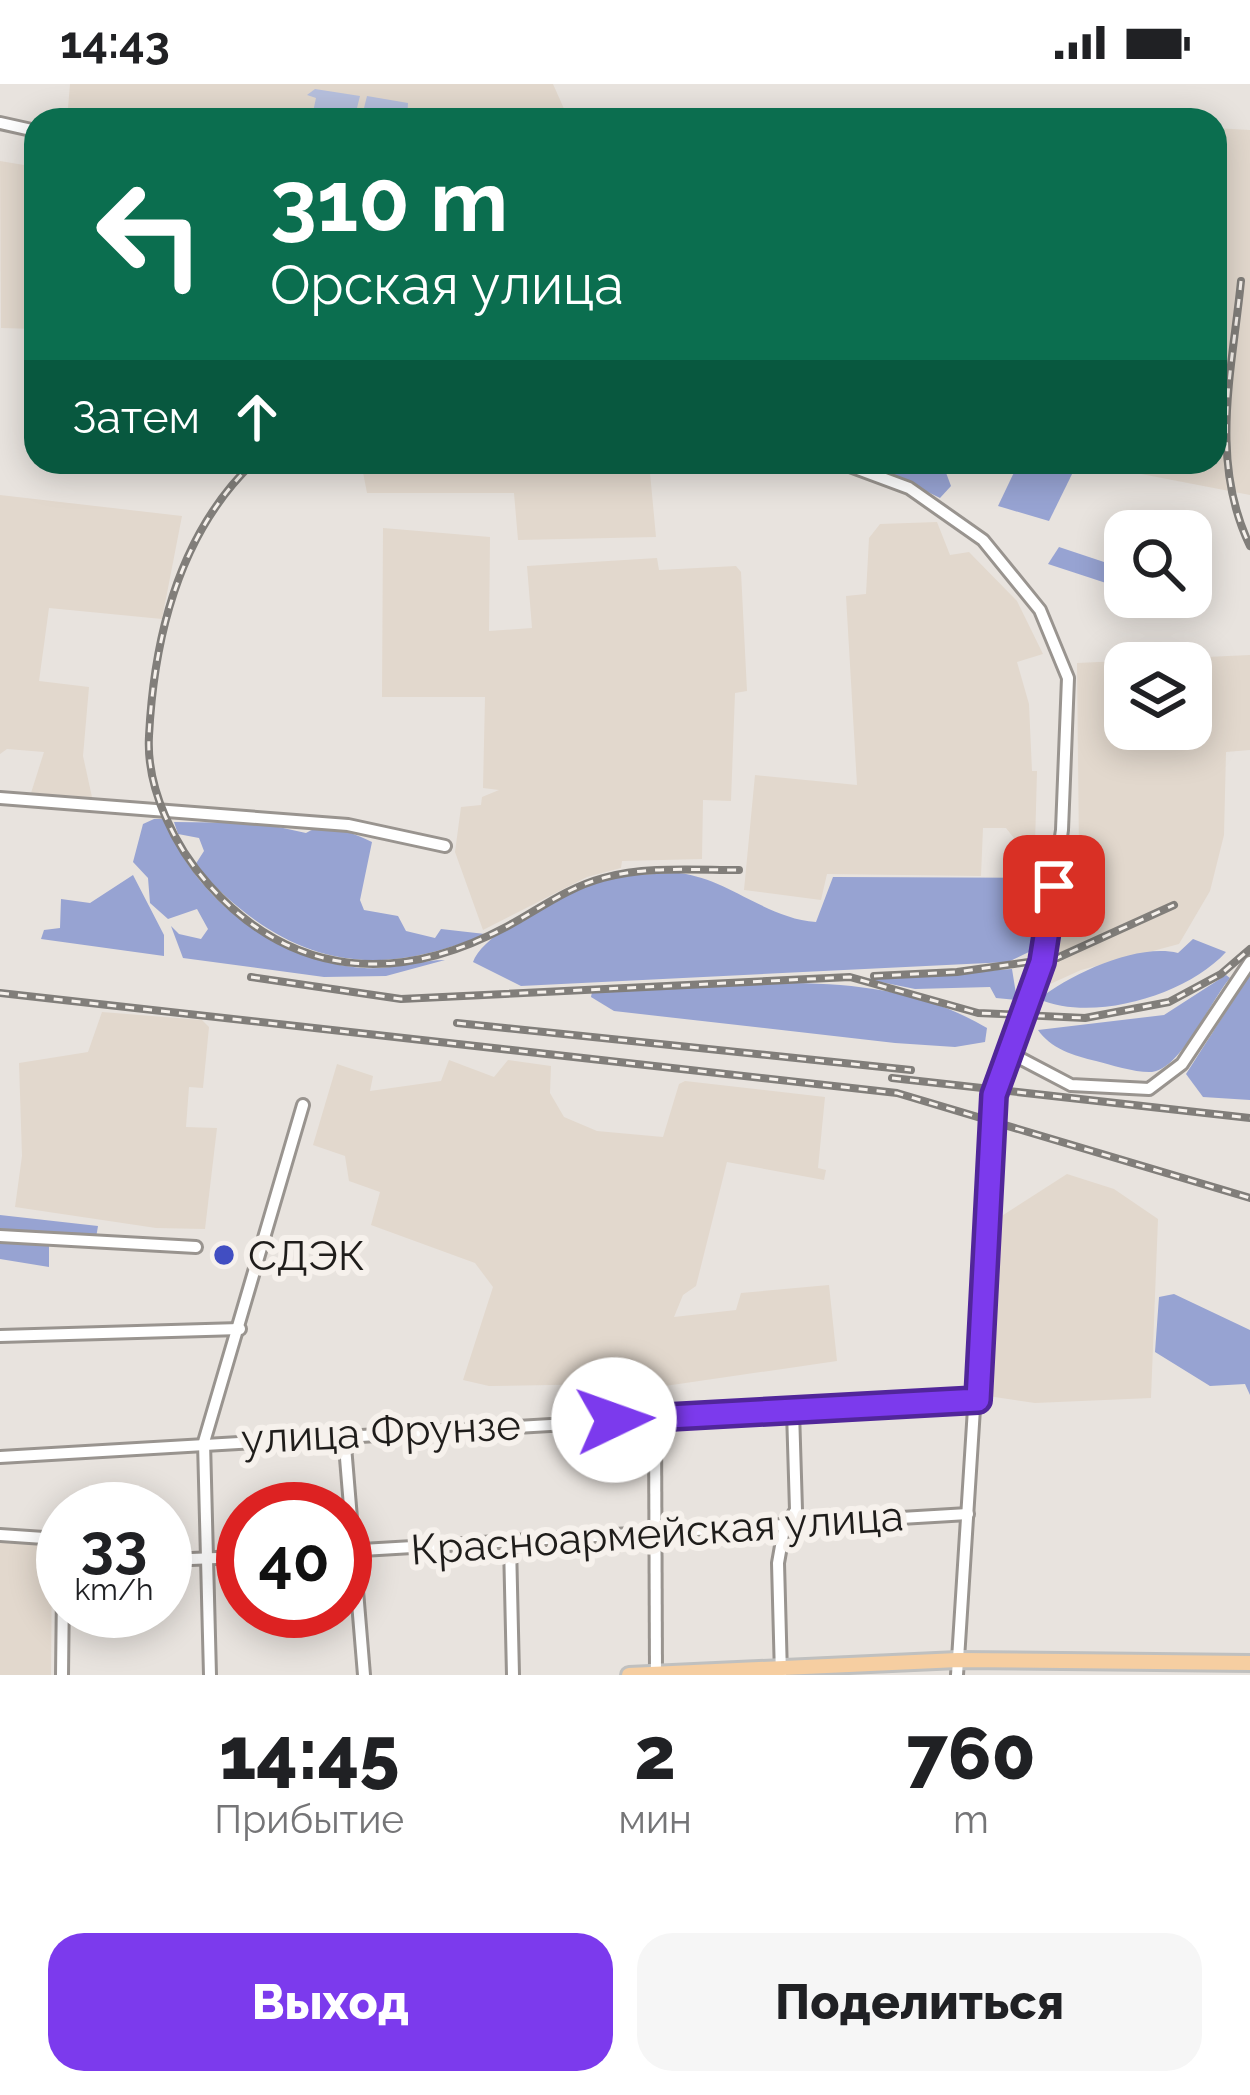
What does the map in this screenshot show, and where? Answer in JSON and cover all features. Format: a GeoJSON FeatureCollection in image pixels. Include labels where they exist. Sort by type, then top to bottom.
{"type":"FeatureCollection","features":[{"type":"Feature","properties":{"kind":"main road"},"geometry":{"type":"LineString","coordinates":[[629,1675],[1242,1667]]}},
{"type":"Feature","properties":{"kind":"street"},"geometry":{"type":"LineString","coordinates":[[871,474],[909,488],[983,540],[1024,585],[1062,656],[1069,698],[1062,830],[1042,962],[994,1095],[958,1668]]}},
{"type":"Feature","properties":{"kind":"street"},"geometry":{"type":"LineString","coordinates":[[0,798],[348,825],[445,846]]}},
{"type":"Feature","properties":{"kind":"street"},"geometry":{"type":"LineString","coordinates":[[1010,1053],[1071,1084],[1149,1089],[1182,1064],[1250,962]]}},
{"type":"Feature","properties":{"kind":"street"},"geometry":{"type":"LineString","coordinates":[[210,1675],[204,1442],[241,1329],[303,1105]]}},
{"type":"Feature","properties":{"kind":"street"},"geometry":{"type":"LineString","coordinates":[[0,1236],[196,1247]]}},
{"type":"Feature","properties":{"kind":"street"},"geometry":{"type":"LineString","coordinates":[[0,1336],[241,1329]]}},
{"type":"Feature","properties":{"kind":"street","name":"улица Фрунзе"},"geometry":{"type":"LineString","coordinates":[[0,1457],[978,1400]]}},
{"type":"Feature","properties":{"kind":"street"},"geometry":{"type":"LineString","coordinates":[[781,1670],[778,1563],[784,1529],[796,1510],[793,1411]]}},
{"type":"Feature","properties":{"kind":"street"},"geometry":{"type":"LineString","coordinates":[[655,1419],[656,1674]]}},
{"type":"Feature","properties":{"kind":"street"},"geometry":{"type":"LineString","coordinates":[[344,1434],[346,1482]]}},
{"type":"Feature","properties":{"kind":"street","name":"Красноармейская улица"},"geometry":{"type":"LineString","coordinates":[[372,1550],[784,1529],[968,1514]]}},
{"type":"Feature","properties":{"kind":"street"},"geometry":{"type":"LineString","coordinates":[[0,1535],[36,1537]]}},
{"type":"Feature","properties":{"kind":"street"},"geometry":{"type":"LineString","coordinates":[[510,1544],[513,1675]]}},
{"type":"Feature","properties":{"kind":"street"},"geometry":{"type":"LineString","coordinates":[[192,1560],[216,1559]]}},
{"type":"Feature","properties":{"kind":"street"},"geometry":{"type":"LineString","coordinates":[[62,1638],[62,1675]]}},
{"type":"Feature","properties":{"kind":"street"},"geometry":{"type":"LineString","coordinates":[[359,1638],[364,1675]]}},
{"type":"Feature","properties":{"kind":"shaded area"},"geometry":{"type":"Polygon","coordinates":[[[70,84],[553,84],[564,108],[68,108],[70,84]]]}},
{"type":"Feature","properties":{"kind":"shaded area"},"geometry":{"type":"Polygon","coordinates":[[[315,89],[360,96],[357,108],[314,108],[316,98],[307,95],[315,89]]]}},
{"type":"Feature","properties":{"kind":"shaded area"},"geometry":{"type":"Polygon","coordinates":[[[367,96],[408,103],[408,108],[364,108],[367,96]]]}},
{"type":"Feature","properties":{"kind":"shaded area"},"geometry":{"type":"Polygon","coordinates":[[[1227,129],[1250,130],[1250,495],[1141,474],[1227,474],[1227,129]]]}},
{"type":"Feature","properties":{"kind":"shaded area"},"geometry":{"type":"Polygon","coordinates":[[[0,161],[24,165],[24,329],[1,328],[0,161]]]}},
{"type":"Feature","properties":{"kind":"shaded area"},"geometry":{"type":"Polygon","coordinates":[[[363,474],[650,474],[656,537],[518,540],[514,493],[367,493],[363,474]]]}},
{"type":"Feature","properties":{"kind":"shaded area"},"geometry":{"type":"Polygon","coordinates":[[[891,474],[946,474],[951,486],[940,498],[891,474]]]}},
{"type":"Feature","properties":{"kind":"shaded area"},"geometry":{"type":"Polygon","coordinates":[[[1013,474],[1072,474],[1049,521],[998,506],[1013,474]]]}},
{"type":"Feature","properties":{"kind":"shaded area"},"geometry":{"type":"Polygon","coordinates":[[[0,495],[182,516],[162,619],[49,608],[39,681],[89,687],[83,756],[92,797],[31,793],[44,752],[7,749],[0,754],[0,495]]]}},
{"type":"Feature","properties":{"kind":"shaded area"},"geometry":{"type":"Polygon","coordinates":[[[937,522],[950,555],[969,552],[1017,601],[1043,654],[1017,662],[1029,704],[1032,771],[1037,771],[1035,845],[1017,842],[1006,828],[983,828],[981,876],[827,874],[821,900],[744,890],[755,775],[857,785],[846,596],[866,594],[869,538],[880,524],[937,522]]]}},
{"type":"Feature","properties":{"kind":"shaded area"},"geometry":{"type":"Polygon","coordinates":[[[383,528],[490,537],[489,631],[532,628],[527,566],[657,558],[659,570],[736,566],[741,572],[747,691],[735,693],[731,801],[703,800],[702,859],[622,861],[621,868],[587,877],[483,930],[455,852],[461,807],[481,805],[482,797],[499,790],[483,788],[485,697],[382,697],[383,528]]]}},
{"type":"Feature","properties":{"kind":"shaded area"},"geometry":{"type":"Polygon","coordinates":[[[1059,547],[1104,562],[1104,582],[1048,564],[1059,547]]]}},
{"type":"Feature","properties":{"kind":"shaded area"},"geometry":{"type":"Polygon","coordinates":[[[1250,655],[1250,750],[1226,752],[1224,835],[1210,891],[1179,944],[1081,970],[1048,985],[1070,860],[1079,851],[1077,663],[1104,662],[1104,750],[1212,750],[1212,657],[1250,655]]]}},
{"type":"Feature","properties":{"kind":"shaded area"},"geometry":{"type":"Polygon","coordinates":[[[165,819],[178,848],[218,900],[271,940],[301,954],[364,968],[445,960],[386,976],[324,977],[183,958],[171,926],[179,934],[201,939],[208,929],[197,909],[168,919],[150,903],[148,878],[133,862],[143,824],[165,819]]]}},
{"type":"Feature","properties":{"kind":"shaded area"},"geometry":{"type":"Polygon","coordinates":[[[174,822],[260,823],[306,833],[322,828],[348,832],[372,842],[360,900],[364,910],[398,916],[406,931],[435,938],[441,929],[485,934],[402,958],[328,955],[293,942],[227,898],[195,865],[204,851],[199,838],[178,834],[174,822]]]}},
{"type":"Feature","properties":{"kind":"shaded area"},"geometry":{"type":"Polygon","coordinates":[[[679,873],[714,883],[780,914],[816,922],[833,877],[1048,878],[1035,949],[1008,962],[521,986],[473,962],[510,925],[570,893],[611,879],[679,873]]]}},
{"type":"Feature","properties":{"kind":"shaded area"},"geometry":{"type":"Polygon","coordinates":[[[133,875],[164,935],[164,956],[41,939],[44,930],[60,928],[61,899],[90,903],[133,875]]]}},
{"type":"Feature","properties":{"kind":"shaded area"},"geometry":{"type":"Polygon","coordinates":[[[1193,939],[1226,952],[1188,981],[1164,992],[1086,1008],[1039,999],[1105,963],[1143,952],[1178,953],[1193,939]]]}},
{"type":"Feature","properties":{"kind":"shaded area"},"geometry":{"type":"Polygon","coordinates":[[[1012,969],[1017,1000],[996,998],[990,987],[915,989],[866,979],[1012,969]]]}},
{"type":"Feature","properties":{"kind":"shaded area"},"geometry":{"type":"Polygon","coordinates":[[[1250,974],[1250,1100],[1203,1097],[1186,1074],[1250,974]]]}},
{"type":"Feature","properties":{"kind":"shaded area"},"geometry":{"type":"Polygon","coordinates":[[[1226,975],[1230,978],[1184,1047],[1163,1068],[1152,1072],[1071,1054],[1038,1030],[1164,1015],[1226,975]]]}},
{"type":"Feature","properties":{"kind":"shaded area"},"geometry":{"type":"Polygon","coordinates":[[[795,983],[870,988],[942,1006],[987,1028],[985,1042],[955,1047],[895,1043],[614,1011],[591,997],[592,992],[795,983]]]}},
{"type":"Feature","properties":{"kind":"shaded area"},"geometry":{"type":"Polygon","coordinates":[[[102,1012],[202,1020],[209,1027],[203,1088],[189,1087],[186,1127],[217,1128],[205,1229],[156,1228],[15,1207],[22,1156],[19,1063],[88,1052],[102,1012]]]}},
{"type":"Feature","properties":{"kind":"shaded area"},"geometry":{"type":"Polygon","coordinates":[[[449,1060],[494,1077],[508,1060],[551,1066],[550,1093],[564,1117],[597,1131],[663,1137],[679,1084],[685,1081],[825,1097],[818,1168],[826,1170],[824,1180],[727,1162],[696,1286],[683,1295],[674,1317],[736,1310],[741,1293],[829,1285],[837,1361],[624,1392],[611,1384],[489,1386],[463,1380],[493,1287],[475,1263],[371,1225],[380,1192],[349,1181],[345,1156],[313,1145],[337,1064],[373,1076],[370,1091],[441,1081],[449,1060]]]}},
{"type":"Feature","properties":{"kind":"shaded area"},"geometry":{"type":"Polygon","coordinates":[[[1067,1174],[1114,1189],[1158,1219],[1151,1398],[1035,1403],[988,1396],[997,1219],[1067,1174]]]}},
{"type":"Feature","properties":{"kind":"shaded area"},"geometry":{"type":"Polygon","coordinates":[[[0,1215],[98,1226],[96,1238],[0,1234],[0,1215]]]}},
{"type":"Feature","properties":{"kind":"shaded area"},"geometry":{"type":"Polygon","coordinates":[[[0,1242],[49,1245],[49,1267],[0,1259],[0,1242]]]}},
{"type":"Feature","properties":{"kind":"shaded area"},"geometry":{"type":"Polygon","coordinates":[[[1174,1294],[1250,1330],[1250,1395],[1245,1384],[1210,1386],[1155,1352],[1159,1297],[1174,1294]]]}},
{"type":"Feature","properties":{"kind":"shaded area"},"geometry":{"type":"Polygon","coordinates":[[[36,1542],[36,1638],[51,1638],[51,1675],[0,1675],[0,1543],[36,1542]]]}},
{"type":"Feature","properties":{"kind":"railway"},"geometry":{"type":"LineString","coordinates":[[1241,281],[1227,449],[1237,514],[1250,546]]}},
{"type":"Feature","properties":{"kind":"railway"},"geometry":{"type":"LineString","coordinates":[[243,474],[207,520],[176,588],[157,661],[149,736],[152,776],[174,835],[209,885],[241,916],[312,955],[387,964],[466,945],[564,893],[603,878],[653,870],[739,870]]}},
{"type":"Feature","properties":{"kind":"railway"},"geometry":{"type":"LineString","coordinates":[[874,976],[957,972],[1057,958],[1174,905]]}},
{"type":"Feature","properties":{"kind":"railway"},"geometry":{"type":"LineString","coordinates":[[251,977],[401,999],[850,977],[978,1013],[1085,1018],[1169,1002],[1221,974],[1250,949]]}},
{"type":"Feature","properties":{"kind":"railway"},"geometry":{"type":"LineString","coordinates":[[0,993],[897,1093],[1250,1198]]}},
{"type":"Feature","properties":{"kind":"railway"},"geometry":{"type":"LineString","coordinates":[[457,1023],[911,1070]]}},
{"type":"Feature","properties":{"kind":"railway"},"geometry":{"type":"LineString","coordinates":[[892,1078],[1250,1118]]}},
{"type":"Feature","properties":{"kind":"place","name":"СДЭК"},"geometry":{"type":"Point","coordinates":[224,1255]}},
{"type":"Feature","properties":{"kind":"route"},"geometry":{"type":"LineString","coordinates":[[614,1420],[978,1400],[994,1095],[1042,962],[1054,886]]}}]}
